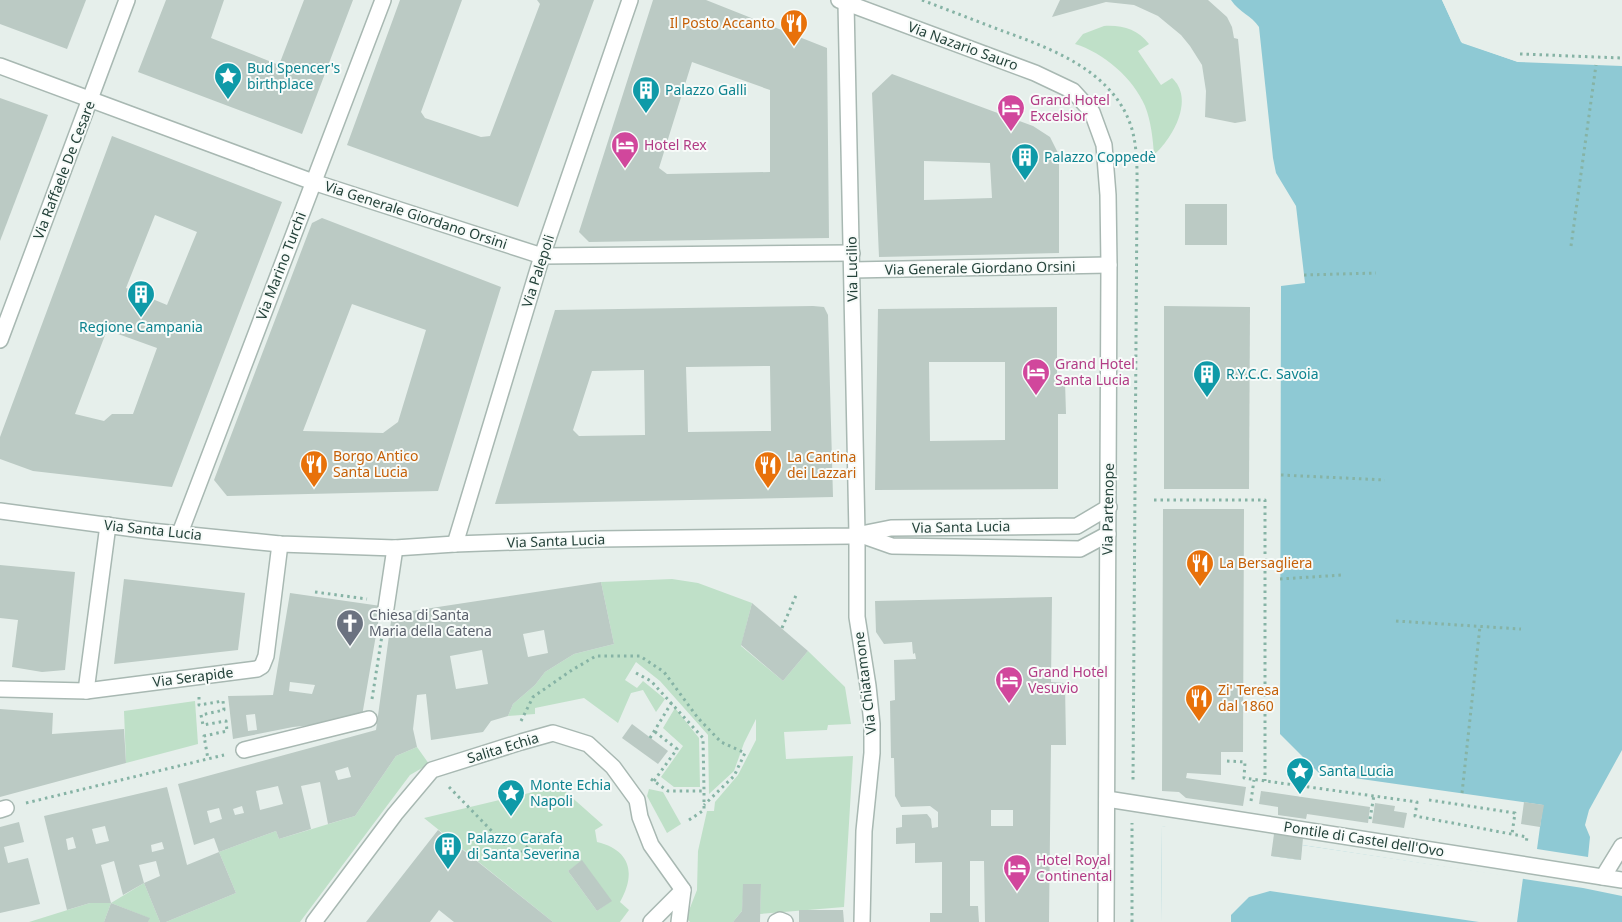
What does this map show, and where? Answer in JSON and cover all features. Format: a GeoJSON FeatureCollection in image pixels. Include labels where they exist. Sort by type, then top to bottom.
{"type":"FeatureCollection","features":[{"type":"Feature","properties":{"kind":"street","name":"Via Raffaele De Cesare"},"geometry":{"type":"LineString","coordinates":[[0,340],[127,0]]}},
{"type":"Feature","properties":{"kind":"street","name":"Via Marino Turchi"},"geometry":{"type":"LineString","coordinates":[[180,533],[382,0]]}},
{"type":"Feature","properties":{"kind":"street","name":"Via Palepoli"},"geometry":{"type":"LineString","coordinates":[[455,544],[542,256],[630,0]]}},
{"type":"Feature","properties":{"kind":"street","name":"Via Nazario Sauro"},"geometry":{"type":"LineString","coordinates":[[843,1],[1035,73],[1072,91],[1083,101]]}},
{"type":"Feature","properties":{"kind":"street","name":"Via Lucilio"},"geometry":{"type":"LineString","coordinates":[[843,1],[852,253],[857,534]]}},
{"type":"Feature","properties":{"kind":"street","name":"Via Generale Giordano Orsini"},"geometry":{"type":"LineString","coordinates":[[0,66],[313,182],[542,256],[852,253]]}},
{"type":"Feature","properties":{"kind":"street","name":"Via Partenope"},"geometry":{"type":"LineString","coordinates":[[1083,101],[1092,112],[1104,145],[1108,195],[1109,507],[1106,922]]}},
{"type":"Feature","properties":{"kind":"street","name":"Via Generale Giordano Orsini"},"geometry":{"type":"LineString","coordinates":[[852,270],[1109,265]]}},
{"type":"Feature","properties":{"kind":"street","name":"Via Santa Lucia"},"geometry":{"type":"LineString","coordinates":[[0,511],[280,544],[395,548],[597,539],[801,537],[857,534],[891,528],[1077,526],[1109,507]]}},
{"type":"Feature","properties":{"kind":"street"},"geometry":{"type":"LineString","coordinates":[[86,691],[108,525]]}},
{"type":"Feature","properties":{"kind":"street"},"geometry":{"type":"LineString","coordinates":[[857,534],[892,546],[1080,549],[1108,534]]}},
{"type":"Feature","properties":{"kind":"street","name":"Via Chiatamone"},"geometry":{"type":"LineString","coordinates":[[857,534],[857,617],[868,686],[872,733],[872,752],[864,831],[862,922]]}},
{"type":"Feature","properties":{"kind":"street","name":"Via Serapide"},"geometry":{"type":"LineString","coordinates":[[0,689],[86,691],[257,669],[262,666],[266,656],[280,544]]}},
{"type":"Feature","properties":{"kind":"street"},"geometry":{"type":"LineString","coordinates":[[386,608],[395,548]]}},
{"type":"Feature","properties":{"kind":"street"},"geometry":{"type":"LineString","coordinates":[[244,750],[369,719]]}},
{"type":"Feature","properties":{"kind":"street","name":"Salita Echia"},"geometry":{"type":"LineString","coordinates":[[432,770],[553,733],[588,744],[613,767],[637,800],[640,817],[651,845],[683,890]]}},
{"type":"Feature","properties":{"kind":"street"},"geometry":{"type":"LineString","coordinates":[[314,922],[395,814],[432,770]]}},
{"type":"Feature","properties":{"kind":"street","name":"Pontile di Castel dell'Ovo"},"geometry":{"type":"LineString","coordinates":[[1107,799],[1622,880]]}},
{"type":"Feature","properties":{"kind":"street"},"geometry":{"type":"LineString","coordinates":[[1603,878],[1622,846]]}},
{"type":"Feature","properties":{"kind":"street"},"geometry":{"type":"LineString","coordinates":[[680,921],[683,890]]}},
{"type":"Feature","properties":{"kind":"street"},"geometry":{"type":"LineString","coordinates":[[651,922],[683,890]]}},
{"type":"Feature","properties":{"kind":"street"},"geometry":{"type":"LineString","coordinates":[[776,922],[780,920],[785,922]]}},
{"type":"Feature","properties":{"kind":"path"},"geometry":{"type":"LineString","coordinates":[[1520,54],[1622,58]]}},
{"type":"Feature","properties":{"kind":"path"},"geometry":{"type":"LineString","coordinates":[[1571,246],[1596,65]]}},
{"type":"Feature","properties":{"kind":"path"},"geometry":{"type":"LineString","coordinates":[[1304,275],[1376,273]]}},
{"type":"Feature","properties":{"kind":"path"},"geometry":{"type":"LineString","coordinates":[[1280,475],[1385,480]]}},
{"type":"Feature","properties":{"kind":"path"},"geometry":{"type":"LineString","coordinates":[[1154,500],[1264,500],[1265,781]]}},
{"type":"Feature","properties":{"kind":"path"},"geometry":{"type":"LineString","coordinates":[[1280,579],[1342,576]]}},
{"type":"Feature","properties":{"kind":"path"},"geometry":{"type":"LineString","coordinates":[[315,592],[354,598]]}},
{"type":"Feature","properties":{"kind":"path"},"geometry":{"type":"LineString","coordinates":[[782,628],[797,594]]}},
{"type":"Feature","properties":{"kind":"path"},"geometry":{"type":"LineString","coordinates":[[369,719],[386,608]]}},
{"type":"Feature","properties":{"kind":"path"},"geometry":{"type":"LineString","coordinates":[[1396,622],[1521,629]]}},
{"type":"Feature","properties":{"kind":"path"},"geometry":{"type":"LineString","coordinates":[[1462,793],[1480,626]]}},
{"type":"Feature","properties":{"kind":"path"},"geometry":{"type":"LineString","coordinates":[[508,746],[533,696],[596,656],[640,656],[664,672],[698,718],[721,742],[745,753],[734,776],[704,805]]}},
{"type":"Feature","properties":{"kind":"path"},"geometry":{"type":"LineString","coordinates":[[636,673],[651,681],[703,738],[704,810],[689,820]]}},
{"type":"Feature","properties":{"kind":"path"},"geometry":{"type":"LineString","coordinates":[[199,705],[223,701],[224,710],[201,714],[202,725],[226,721],[227,732],[204,736],[208,759]]}},
{"type":"Feature","properties":{"kind":"path"},"geometry":{"type":"LineString","coordinates":[[650,738],[672,702]]}},
{"type":"Feature","properties":{"kind":"path"},"geometry":{"type":"LineString","coordinates":[[654,732],[677,749],[654,781]]}},
{"type":"Feature","properties":{"kind":"path"},"geometry":{"type":"LineString","coordinates":[[3,809],[244,750]]}},
{"type":"Feature","properties":{"kind":"path"},"geometry":{"type":"LineString","coordinates":[[1227,761],[1245,762],[1244,778],[1417,802],[1415,816],[1527,837]]}},
{"type":"Feature","properties":{"kind":"path"},"geometry":{"type":"LineString","coordinates":[[432,770],[517,857],[541,833]]}},
{"type":"Feature","properties":{"kind":"path"},"geometry":{"type":"LineString","coordinates":[[642,773],[668,791],[704,791]]}},
{"type":"Feature","properties":{"kind":"path"},"geometry":{"type":"LineString","coordinates":[[1429,800],[1514,813],[1512,834]]}},
{"type":"Feature","properties":{"kind":"green space"},"geometry":{"type":"Polygon","coordinates":[[[1104,26],[1123,27],[1140,35],[1149,44],[1138,51],[1161,85],[1172,78],[1179,87],[1182,96],[1179,118],[1168,139],[1154,155],[1147,112],[1133,86],[1107,60],[1075,44],[1083,34],[1104,26]]]}},
{"type":"Feature","properties":{"kind":"green space"},"geometry":{"type":"Polygon","coordinates":[[[672,579],[698,583],[752,603],[741,646],[783,681],[808,651],[845,687],[851,724],[828,725],[827,730],[784,732],[786,759],[853,756],[844,907],[760,914],[761,884],[744,884],[742,911],[733,922],[690,922],[686,918],[697,890],[698,851],[707,811],[714,811],[715,802],[738,775],[756,740],[756,719],[744,743],[734,771],[709,794],[708,735],[660,681],[636,662],[625,680],[637,688],[643,681],[665,699],[656,712],[643,690],[631,693],[618,723],[584,698],[535,708],[535,714],[508,716],[513,704],[535,685],[545,672],[574,654],[614,644],[601,582],[672,579]]]}},
{"type":"Feature","properties":{"kind":"green space"},"geometry":{"type":"Polygon","coordinates":[[[195,701],[198,744],[126,763],[124,711],[195,701]]]}},
{"type":"Feature","properties":{"kind":"green space"},"geometry":{"type":"Polygon","coordinates":[[[675,708],[699,738],[700,787],[674,787],[661,777],[683,746],[663,728],[675,708]]]}},
{"type":"Feature","properties":{"kind":"green space"},"geometry":{"type":"Polygon","coordinates":[[[417,747],[429,764],[410,775],[300,922],[166,922],[236,893],[219,852],[276,831],[279,839],[355,816],[396,756],[417,747]]]}},
{"type":"Feature","properties":{"kind":"green space"},"geometry":{"type":"Polygon","coordinates":[[[559,786],[603,825],[595,830],[597,842],[617,851],[623,857],[629,873],[625,892],[620,902],[629,910],[620,922],[553,922],[424,818],[559,786]],[[582,861],[568,871],[597,911],[611,901],[582,861]]]}},
{"type":"Feature","properties":{"kind":"green space"},"geometry":{"type":"Polygon","coordinates":[[[649,789],[663,792],[681,824],[667,833],[647,796],[649,789]]]}},
{"type":"Feature","properties":{"kind":"green space"},"geometry":{"type":"Polygon","coordinates":[[[144,883],[160,922],[148,922],[149,918],[111,903],[144,883]]]}},
{"type":"Feature","properties":{"kind":"green space"},"geometry":{"type":"Polygon","coordinates":[[[90,903],[111,903],[104,922],[29,922],[90,903]]]}},
{"type":"Feature","properties":{"kind":"water"},"geometry":{"type":"Polygon","coordinates":[[[1231,0],[1442,0],[1462,43],[1518,62],[1622,66],[1622,750],[1589,810],[1585,825],[1590,837],[1588,857],[1537,849],[1543,805],[1319,773],[1280,734],[1281,286],[1305,283],[1296,206],[1276,173],[1273,158],[1259,27],[1231,0]]]}},
{"type":"Feature","properties":{"kind":"water"},"geometry":{"type":"Polygon","coordinates":[[[1162,826],[1272,856],[1300,860],[1302,845],[1583,888],[1622,896],[1622,922],[1161,922],[1162,826]]]}},
{"type":"Feature","properties":{"kind":"pier"},"geometry":{"type":"Polygon","coordinates":[[[1442,0],[1445,0],[1463,40],[1518,59],[1518,62],[1461,42],[1442,0]]]}},
{"type":"Feature","properties":{"kind":"pier"},"geometry":{"type":"Polygon","coordinates":[[[1162,826],[1273,841],[1272,856],[1300,860],[1302,845],[1523,878],[1517,922],[1479,922],[1270,891],[1249,897],[1231,915],[1231,922],[1161,922],[1162,826]]]}},
{"type":"Feature","properties":{"kind":"building"},"geometry":{"type":"Polygon","coordinates":[[[0,0],[86,0],[67,49],[0,24],[0,0]]]}},
{"type":"Feature","properties":{"kind":"building"},"geometry":{"type":"Polygon","coordinates":[[[166,0],[224,0],[211,38],[279,65],[304,0],[353,0],[302,134],[138,72],[166,0]]]}},
{"type":"Feature","properties":{"kind":"building"},"geometry":{"type":"Polygon","coordinates":[[[400,0],[462,0],[421,112],[425,118],[481,137],[490,136],[540,4],[537,0],[594,0],[518,207],[347,145],[400,0]]]}},
{"type":"Feature","properties":{"kind":"building","name":"Palazzo Galli"},"geometry":{"type":"Polygon","coordinates":[[[653,0],[706,0],[827,48],[829,238],[589,242],[579,232],[653,0]],[[692,62],[659,168],[667,174],[770,172],[770,90],[692,62]]]}},
{"type":"Feature","properties":{"kind":"building"},"geometry":{"type":"Polygon","coordinates":[[[1060,0],[1208,0],[1227,17],[1232,27],[1234,38],[1238,39],[1246,121],[1235,123],[1205,117],[1206,91],[1202,65],[1181,35],[1158,16],[1134,5],[1106,2],[1052,17],[1060,0]]]}},
{"type":"Feature","properties":{"kind":"building","name":"Palazzo Coppedè"},"geometry":{"type":"Polygon","coordinates":[[[892,74],[1033,126],[1050,137],[1059,155],[1059,253],[879,257],[872,93],[892,74]],[[924,161],[924,200],[992,198],[990,163],[924,161]]]}},
{"type":"Feature","properties":{"kind":"building"},"geometry":{"type":"Polygon","coordinates":[[[0,98],[48,115],[0,241],[0,98]]]}},
{"type":"Feature","properties":{"kind":"building","name":"Regione Campania"},"geometry":{"type":"Polygon","coordinates":[[[112,136],[282,202],[172,487],[33,471],[0,459],[0,437],[112,136]],[[155,215],[126,288],[167,305],[197,232],[155,215]],[[107,330],[75,414],[104,421],[112,414],[133,414],[157,348],[107,330]]]}},
{"type":"Feature","properties":{"kind":"building"},"geometry":{"type":"Polygon","coordinates":[[[1185,204],[1227,204],[1227,245],[1185,245],[1185,204]]]}},
{"type":"Feature","properties":{"kind":"building"},"geometry":{"type":"Polygon","coordinates":[[[322,218],[501,287],[438,491],[227,496],[214,480],[312,223],[322,218]],[[352,304],[303,431],[383,433],[398,422],[426,330],[352,304]]]}},
{"type":"Feature","properties":{"kind":"building","name":"R.Y.C.C. Savoia"},"geometry":{"type":"Polygon","coordinates":[[[1164,306],[1250,307],[1249,489],[1164,489],[1164,306]]]}},
{"type":"Feature","properties":{"kind":"building"},"geometry":{"type":"Polygon","coordinates":[[[824,307],[828,315],[833,497],[495,504],[555,310],[824,307]],[[770,366],[686,367],[688,432],[771,431],[770,366]],[[644,370],[592,371],[573,430],[579,436],[645,435],[644,370]]]}},
{"type":"Feature","properties":{"kind":"building"},"geometry":{"type":"Polygon","coordinates":[[[1057,307],[1057,381],[1065,381],[1066,414],[1058,414],[1058,489],[875,490],[878,309],[1057,307]],[[929,362],[930,441],[1005,440],[1005,362],[929,362]]]}},
{"type":"Feature","properties":{"kind":"building"},"geometry":{"type":"Polygon","coordinates":[[[1163,509],[1244,509],[1243,752],[1221,752],[1221,775],[1187,773],[1186,778],[1246,787],[1243,806],[1186,798],[1179,792],[1162,791],[1163,509]]]}},
{"type":"Feature","properties":{"kind":"building"},"geometry":{"type":"Polygon","coordinates":[[[0,565],[75,572],[65,670],[42,672],[12,667],[18,620],[0,618],[0,565]]]}},
{"type":"Feature","properties":{"kind":"building"},"geometry":{"type":"Polygon","coordinates":[[[124,579],[245,593],[238,650],[114,664],[124,579]]]}},
{"type":"Feature","properties":{"kind":"building"},"geometry":{"type":"Polygon","coordinates":[[[601,582],[614,644],[574,654],[545,672],[535,685],[513,704],[508,716],[491,721],[483,732],[431,740],[426,694],[417,695],[413,729],[417,747],[396,756],[355,816],[328,824],[320,782],[301,786],[311,829],[279,839],[276,831],[219,852],[214,838],[194,845],[178,784],[376,730],[392,614],[601,582]],[[544,630],[523,634],[528,657],[548,653],[544,630]],[[482,650],[450,656],[456,689],[488,684],[482,650]],[[348,767],[335,771],[338,780],[351,777],[348,767]],[[278,786],[256,791],[260,810],[283,804],[278,786]],[[242,806],[233,809],[235,815],[244,813],[242,806]],[[219,808],[207,811],[210,823],[222,819],[219,808]]]}},
{"type":"Feature","properties":{"kind":"building"},"geometry":{"type":"Polygon","coordinates":[[[290,593],[381,606],[362,716],[341,722],[293,727],[233,739],[228,696],[273,695],[290,593]],[[290,682],[289,691],[312,694],[315,685],[290,682]],[[255,714],[246,715],[248,731],[257,730],[255,714]]]}},
{"type":"Feature","properties":{"kind":"building"},"geometry":{"type":"Polygon","coordinates":[[[1052,597],[1051,682],[1065,683],[1066,745],[1051,745],[1049,922],[985,922],[984,861],[970,861],[970,906],[978,906],[979,922],[930,922],[930,913],[942,913],[942,862],[915,863],[915,843],[896,844],[896,828],[902,827],[902,815],[927,814],[931,819],[932,828],[938,827],[938,812],[930,806],[901,807],[895,796],[894,758],[891,758],[890,701],[895,700],[894,660],[916,659],[915,653],[913,654],[912,642],[884,644],[876,632],[875,601],[1052,597]],[[991,810],[991,826],[1013,826],[1013,810],[991,810]]]}},
{"type":"Feature","properties":{"kind":"building"},"geometry":{"type":"Polygon","coordinates":[[[752,603],[808,651],[783,681],[741,645],[752,603]]]}},
{"type":"Feature","properties":{"kind":"building"},"geometry":{"type":"Polygon","coordinates":[[[0,709],[53,713],[52,734],[124,729],[126,763],[0,797],[0,709]]]}},
{"type":"Feature","properties":{"kind":"building"},"geometry":{"type":"Polygon","coordinates":[[[632,724],[668,751],[658,764],[622,738],[632,724]]]}},
{"type":"Feature","properties":{"kind":"building"},"geometry":{"type":"Polygon","coordinates":[[[167,787],[187,865],[219,852],[236,893],[166,922],[160,922],[144,883],[123,895],[114,861],[101,865],[111,903],[90,903],[67,910],[44,816],[167,787]],[[105,826],[92,829],[96,844],[109,841],[105,826]],[[73,837],[66,839],[68,850],[76,848],[73,837]],[[162,842],[151,845],[152,852],[164,849],[162,842]],[[156,861],[139,865],[144,883],[160,876],[156,861]]]}},
{"type":"Feature","properties":{"kind":"building"},"geometry":{"type":"Polygon","coordinates":[[[1261,791],[1370,807],[1368,823],[1307,814],[1306,819],[1278,815],[1278,807],[1259,804],[1261,791]]]}},
{"type":"Feature","properties":{"kind":"building"},"geometry":{"type":"Polygon","coordinates":[[[1524,802],[1544,805],[1540,827],[1521,824],[1524,802]]]}},
{"type":"Feature","properties":{"kind":"building"},"geometry":{"type":"Polygon","coordinates":[[[1375,803],[1395,806],[1394,811],[1407,813],[1404,828],[1372,823],[1375,803]]]}},
{"type":"Feature","properties":{"kind":"building"},"geometry":{"type":"Polygon","coordinates":[[[19,822],[24,842],[4,847],[8,863],[28,858],[40,904],[0,913],[0,827],[19,822]]]}},
{"type":"Feature","properties":{"kind":"building","name":"Palazzo Carafa di Santa Severina"},"geometry":{"type":"Polygon","coordinates":[[[438,830],[553,922],[454,922],[439,910],[430,922],[366,922],[438,830]]]}},
{"type":"Feature","properties":{"kind":"building"},"geometry":{"type":"Polygon","coordinates":[[[1274,834],[1303,838],[1301,860],[1271,856],[1274,834]]]}},
{"type":"Feature","properties":{"kind":"building"},"geometry":{"type":"Polygon","coordinates":[[[582,860],[612,901],[597,911],[568,871],[582,860]]]}},
{"type":"Feature","properties":{"kind":"building"},"geometry":{"type":"Polygon","coordinates":[[[743,884],[761,884],[760,922],[733,922],[742,911],[743,884]]]}},
{"type":"Feature","properties":{"kind":"building"},"geometry":{"type":"Polygon","coordinates":[[[111,903],[150,918],[148,922],[104,922],[111,903]]]}},
{"type":"Feature","properties":{"kind":"building"},"geometry":{"type":"Polygon","coordinates":[[[799,910],[843,910],[844,922],[799,922],[799,910]]]}},
{"type":"Feature","properties":{"kind":"place","name":"Il Posto Accanto"},"geometry":{"type":"Point","coordinates":[794,47]}},
{"type":"Feature","properties":{"kind":"place","name":"Bud Spencer's birthplace"},"geometry":{"type":"Point","coordinates":[228,100]}},
{"type":"Feature","properties":{"kind":"place","name":"Palazzo Galli"},"geometry":{"type":"Point","coordinates":[646,114]}},
{"type":"Feature","properties":{"kind":"place","name":"Grand Hotel Excelsior"},"geometry":{"type":"Point","coordinates":[1011,132]}},
{"type":"Feature","properties":{"kind":"place","name":"Hotel Rex"},"geometry":{"type":"Point","coordinates":[625,169]}},
{"type":"Feature","properties":{"kind":"place","name":"Palazzo Coppedè"},"geometry":{"type":"Point","coordinates":[1025,181]}},
{"type":"Feature","properties":{"kind":"place","name":"Regione Campania"},"geometry":{"type":"Point","coordinates":[141,318]}},
{"type":"Feature","properties":{"kind":"place","name":"Grand Hotel Santa Lucia"},"geometry":{"type":"Point","coordinates":[1036,396]}},
{"type":"Feature","properties":{"kind":"place","name":"R.Y.C.C. Savoia"},"geometry":{"type":"Point","coordinates":[1207,398]}},
{"type":"Feature","properties":{"kind":"place","name":"Borgo Antico Santa Lucia"},"geometry":{"type":"Point","coordinates":[314,488]}},
{"type":"Feature","properties":{"kind":"place","name":"La Cantina dei Lazzari"},"geometry":{"type":"Point","coordinates":[768,489]}},
{"type":"Feature","properties":{"kind":"place","name":"La Bersagliera"},"geometry":{"type":"Point","coordinates":[1200,587]}},
{"type":"Feature","properties":{"kind":"place","name":"Chiesa di Santa Maria della Catena"},"geometry":{"type":"Point","coordinates":[350,647]}},
{"type":"Feature","properties":{"kind":"place","name":"Grand Hotel Vesuvio"},"geometry":{"type":"Point","coordinates":[1009,704]}},
{"type":"Feature","properties":{"kind":"place","name":"Zi' Teresa dal 1860"},"geometry":{"type":"Point","coordinates":[1199,722]}},
{"type":"Feature","properties":{"kind":"place","name":"Santa Lucia"},"geometry":{"type":"Point","coordinates":[1300,795]}},
{"type":"Feature","properties":{"kind":"place","name":"Monte Echia Napoli"},"geometry":{"type":"Point","coordinates":[511,817]}},
{"type":"Feature","properties":{"kind":"place","name":"Palazzo Carafa di Santa Severina"},"geometry":{"type":"Point","coordinates":[448,870]}},
{"type":"Feature","properties":{"kind":"place","name":"Hotel Royal Continental"},"geometry":{"type":"Point","coordinates":[1017,892]}}]}
